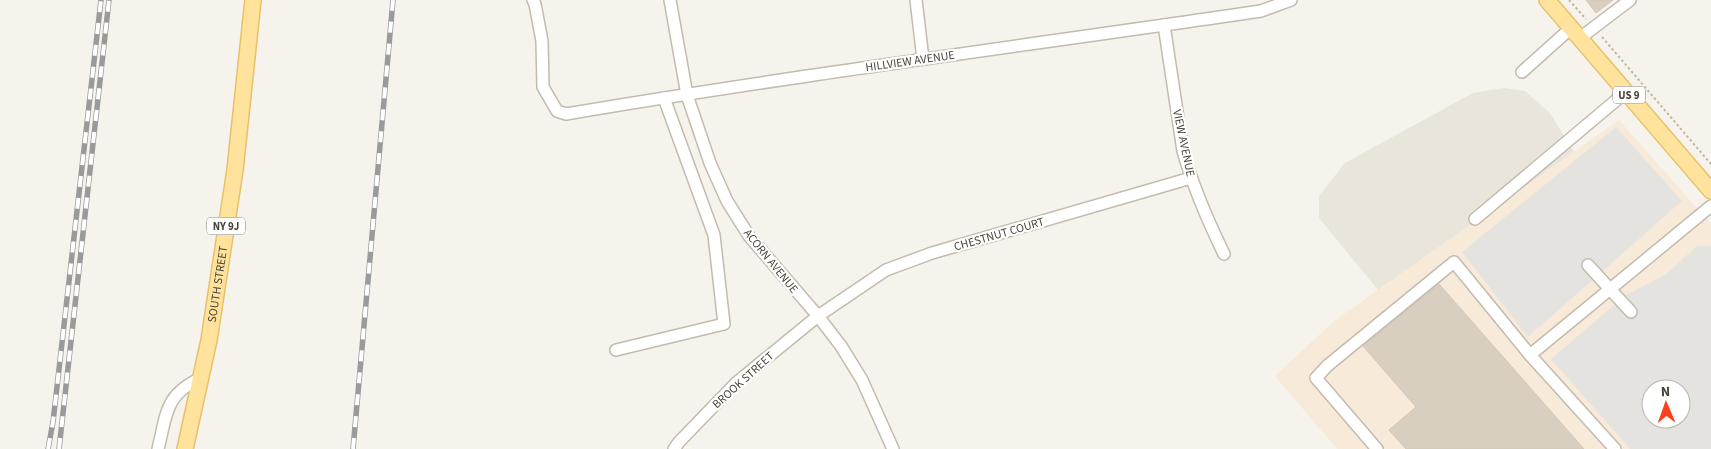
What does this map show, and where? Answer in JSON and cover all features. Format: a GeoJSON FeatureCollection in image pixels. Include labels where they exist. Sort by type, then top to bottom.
{"type":"FeatureCollection","features":[{"type":"Feature","properties":{"kind":"main road","name":"SOUTH STREET"},"geometry":{"type":"LineString","coordinates":[[185,449],[210,340],[235,170],[253,0]]}},
{"type":"Feature","properties":{"kind":"main road","name":"US 9"},"geometry":{"type":"LineString","coordinates":[[1547,0],[1711,191]]}},
{"type":"Feature","properties":{"kind":"street","name":"HILLVIEW AVENUE"},"geometry":{"type":"LineString","coordinates":[[533,0],[542,41],[543,87],[557,111],[566,114],[923,59],[1261,11],[1291,0]]}},
{"type":"Feature","properties":{"kind":"street","name":"ACORN AVENUE"},"geometry":{"type":"LineString","coordinates":[[670,0],[687,95],[710,163],[727,201],[749,236],[818,316],[841,346],[862,380],[893,449]]}},
{"type":"Feature","properties":{"kind":"street"},"geometry":{"type":"LineString","coordinates":[[916,0],[923,59]]}},
{"type":"Feature","properties":{"kind":"street"},"geometry":{"type":"LineString","coordinates":[[1522,72],[1575,33],[1593,27],[1630,0]]}},
{"type":"Feature","properties":{"kind":"street","name":"VIEW AVENUE"},"geometry":{"type":"LineString","coordinates":[[1164,25],[1184,151],[1191,178],[1205,215],[1224,254]]}},
{"type":"Feature","properties":{"kind":"street"},"geometry":{"type":"LineString","coordinates":[[1475,219],[1626,92]]}},
{"type":"Feature","properties":{"kind":"street"},"geometry":{"type":"LineString","coordinates":[[616,350],[724,324],[714,235],[664,98]]}},
{"type":"Feature","properties":{"kind":"street","name":"CHESTNUT COURT"},"geometry":{"type":"LineString","coordinates":[[818,316],[886,270],[932,253],[1191,178]]}},
{"type":"Feature","properties":{"kind":"street"},"geometry":{"type":"LineString","coordinates":[[1530,355],[1711,206]]}},
{"type":"Feature","properties":{"kind":"street"},"geometry":{"type":"LineString","coordinates":[[1377,449],[1316,378],[1327,366],[1454,262],[1530,355],[1615,449]]}},
{"type":"Feature","properties":{"kind":"street"},"geometry":{"type":"LineString","coordinates":[[1588,264],[1631,312]]}},
{"type":"Feature","properties":{"kind":"street","name":"BROOK STREET"},"geometry":{"type":"LineString","coordinates":[[674,449],[736,383],[818,316]]}},
{"type":"Feature","properties":{"kind":"street"},"geometry":{"type":"LineString","coordinates":[[158,449],[170,404],[186,385],[201,378]]}},
{"type":"Feature","properties":{"kind":"path"},"geometry":{"type":"LineString","coordinates":[[1570,0],[1711,164]]}},
{"type":"Feature","properties":{"kind":"shaded area"},"geometry":{"type":"Polygon","coordinates":[[[1504,88],[1525,91],[1550,113],[1574,152],[1378,290],[1319,218],[1319,196],[1345,163],[1473,93],[1504,88]]]}},
{"type":"Feature","properties":{"kind":"shaded area"},"geometry":{"type":"Polygon","coordinates":[[[1619,120],[1711,224],[1711,449],[1337,449],[1275,376],[1334,321],[1619,120]]]}},
{"type":"Feature","properties":{"kind":"shaded area"},"geometry":{"type":"Polygon","coordinates":[[[1616,127],[1682,201],[1528,337],[1462,252],[1616,127]]]}},
{"type":"Feature","properties":{"kind":"shaded area"},"geometry":{"type":"Polygon","coordinates":[[[1697,246],[1711,246],[1711,449],[1630,449],[1551,359],[1626,295],[1665,275],[1697,246]]]}},
{"type":"Feature","properties":{"kind":"building"},"geometry":{"type":"Polygon","coordinates":[[[1586,0],[1613,0],[1596,13],[1586,0]]]}},
{"type":"Feature","properties":{"kind":"building"},"geometry":{"type":"Polygon","coordinates":[[[1439,284],[1584,449],[1406,449],[1389,430],[1416,407],[1363,346],[1439,284]]]}},
{"type":"Feature","properties":{"kind":"railway"},"geometry":{"type":"LineString","coordinates":[[48,449],[53,422],[101,0]]}},
{"type":"Feature","properties":{"kind":"railway"},"geometry":{"type":"LineString","coordinates":[[59,449],[109,0]]}},
{"type":"Feature","properties":{"kind":"railway"},"geometry":{"type":"LineString","coordinates":[[353,449],[393,0]]}}]}
